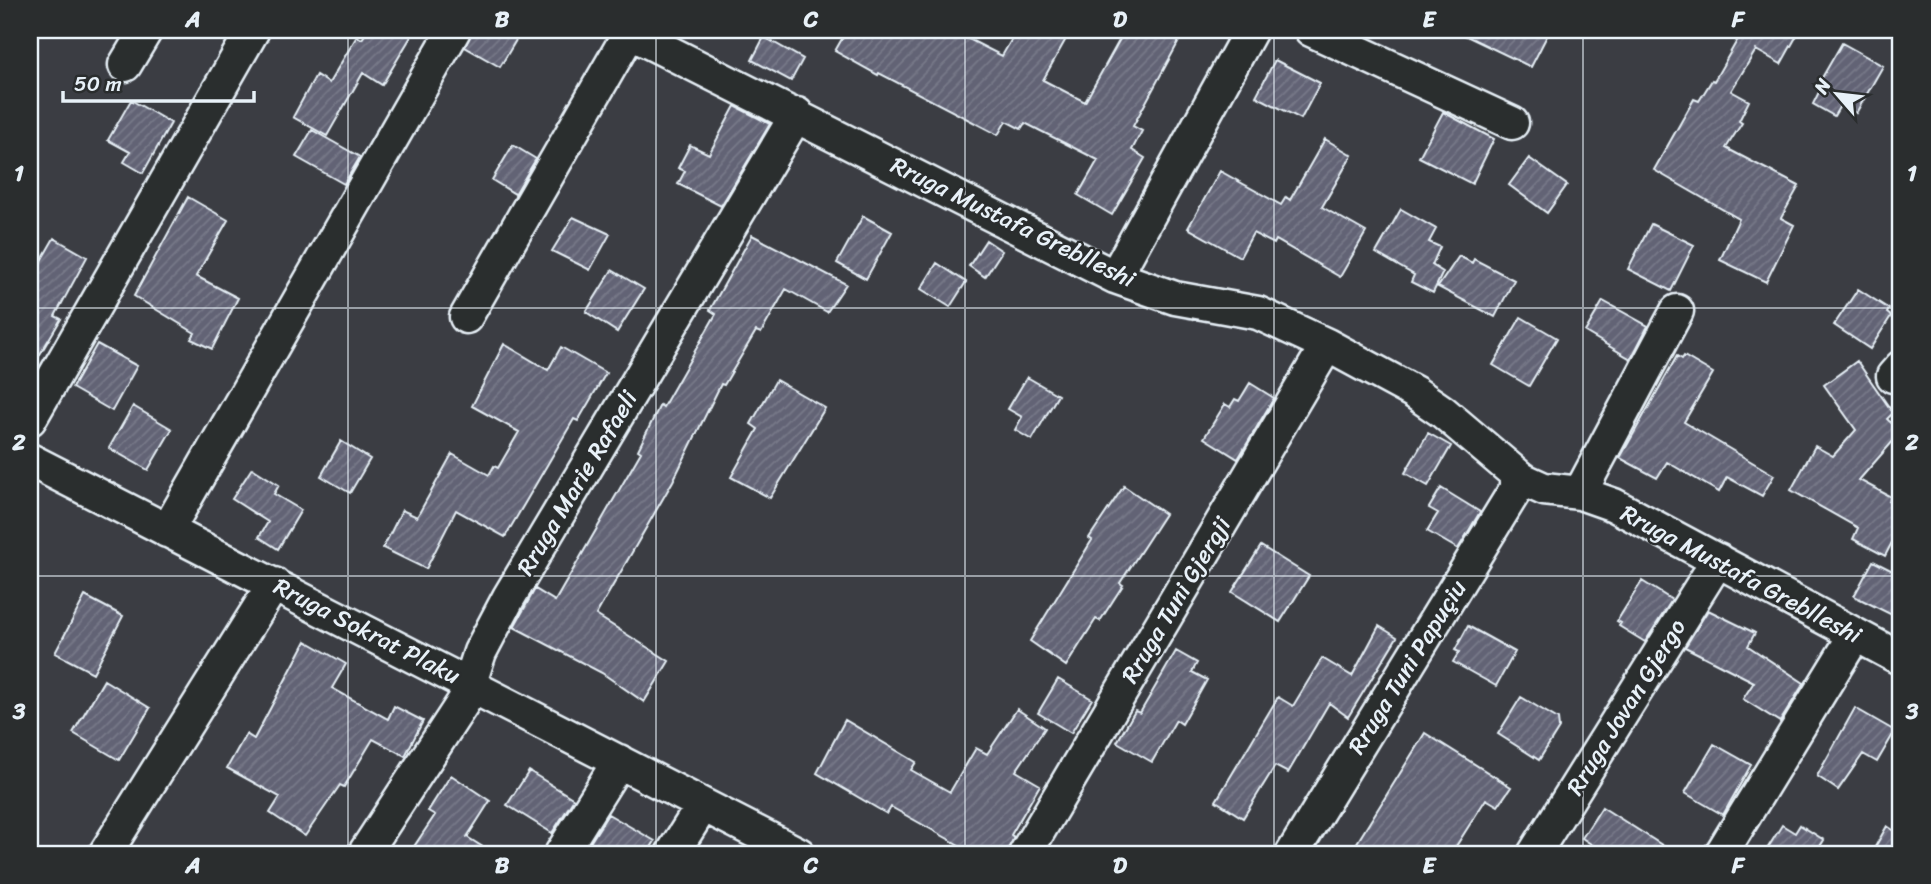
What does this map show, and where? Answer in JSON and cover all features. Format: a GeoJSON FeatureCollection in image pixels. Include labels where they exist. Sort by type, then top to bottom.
{"type":"FeatureCollection","features":[{"type":"Feature","properties":{"kind":"street"},"geometry":{"type":"LineString","coordinates":[[125,65],[146,30]]}},
{"type":"Feature","properties":{"kind":"street"},"geometry":{"type":"LineString","coordinates":[[30,419],[253,30]]}},
{"type":"Feature","properties":{"kind":"street"},"geometry":{"type":"LineString","coordinates":[[167,531],[454,30]]}},
{"type":"Feature","properties":{"kind":"street"},"geometry":{"type":"LineString","coordinates":[[1115,277],[1251,30]]}},
{"type":"Feature","properties":{"kind":"street"},"geometry":{"type":"LineString","coordinates":[[1311,30],[1512,123]]}},
{"type":"Feature","properties":{"kind":"street","name":"Rruga Mustafa Greblleshi"},"geometry":{"type":"LineString","coordinates":[[466,317],[627,31],[797,114],[1115,277],[1175,298],[1258,313],[1327,345],[1424,398],[1522,479],[1544,489],[1580,493],[1646,521],[1901,659]]}},
{"type":"Feature","properties":{"kind":"street","name":"Rruga Marie Rafaeli"},"geometry":{"type":"LineString","coordinates":[[364,854],[464,701],[480,652],[509,597],[797,114]]}},
{"type":"Feature","properties":{"kind":"street"},"geometry":{"type":"LineString","coordinates":[[1580,493],[1677,311]]}},
{"type":"Feature","properties":{"kind":"street","name":"Rruga Tuni Gjergji"},"geometry":{"type":"LineString","coordinates":[[1025,854],[1327,345]]}},
{"type":"Feature","properties":{"kind":"street","name":"Rruga Sokrat Plaku"},"geometry":{"type":"LineString","coordinates":[[30,460],[799,854]]}},
{"type":"Feature","properties":{"kind":"street","name":"Rruga Tuni Papuçiu"},"geometry":{"type":"LineString","coordinates":[[1292,854],[1522,479]]}},
{"type":"Feature","properties":{"kind":"street","name":"Rruga Jovan Gjergo"},"geometry":{"type":"LineString","coordinates":[[1534,854],[1718,560]]}},
{"type":"Feature","properties":{"kind":"street"},"geometry":{"type":"LineString","coordinates":[[105,854],[274,584]]}},
{"type":"Feature","properties":{"kind":"street"},"geometry":{"type":"LineString","coordinates":[[1721,854],[1855,635]]}},
{"type":"Feature","properties":{"kind":"street"},"geometry":{"type":"LineString","coordinates":[[561,854],[620,761]]}},
{"type":"Feature","properties":{"kind":"street"},"geometry":{"type":"LineString","coordinates":[[671,854],[703,805]]}},
{"type":"Feature","properties":{"kind":"building"},"geometry":{"type":"Polygon","coordinates":[[[368,30],[415,30],[382,85],[363,73],[327,136],[293,117],[316,75],[329,83],[357,36],[362,39],[368,30]]]}},
{"type":"Feature","properties":{"kind":"building"},"geometry":{"type":"Polygon","coordinates":[[[472,30],[522,30],[500,67],[465,47],[472,30]]]}},
{"type":"Feature","properties":{"kind":"building"},"geometry":{"type":"Polygon","coordinates":[[[847,30],[951,30],[1002,56],[1017,30],[1071,30],[1043,80],[1085,102],[1125,30],[1185,30],[1133,126],[1142,131],[1132,150],[1145,158],[1112,215],[1078,195],[1098,160],[1025,123],[1021,129],[1006,121],[998,135],[879,73],[878,75],[835,51],[847,30]]]}},
{"type":"Feature","properties":{"kind":"building"},"geometry":{"type":"Polygon","coordinates":[[[1454,30],[1550,30],[1531,67],[1454,30]]]}},
{"type":"Feature","properties":{"kind":"building"},"geometry":{"type":"Polygon","coordinates":[[[1720,30],[1800,30],[1781,64],[1756,50],[1731,91],[1749,101],[1739,121],[1742,123],[1726,148],[1799,186],[1781,218],[1794,225],[1766,282],[1720,260],[1739,219],[1654,170],[1694,99],[1699,101],[1712,80],[1714,81],[1738,39],[1720,30]]]}},
{"type":"Feature","properties":{"kind":"building"},"geometry":{"type":"Polygon","coordinates":[[[764,37],[803,59],[791,81],[752,60],[764,37]]]}},
{"type":"Feature","properties":{"kind":"building"},"geometry":{"type":"Polygon","coordinates":[[[1842,43],[1883,66],[1856,113],[1841,104],[1834,116],[1813,104],[1820,90],[1816,88],[1842,43]]]}},
{"type":"Feature","properties":{"kind":"building"},"geometry":{"type":"Polygon","coordinates":[[[1275,60],[1320,83],[1301,119],[1256,96],[1275,60]]]}},
{"type":"Feature","properties":{"kind":"building"},"geometry":{"type":"Polygon","coordinates":[[[131,100],[171,123],[143,173],[124,162],[130,152],[108,140],[131,100]]]}},
{"type":"Feature","properties":{"kind":"building"},"geometry":{"type":"Polygon","coordinates":[[[735,106],[770,124],[721,206],[678,184],[685,171],[678,168],[690,145],[709,154],[735,106]]]}},
{"type":"Feature","properties":{"kind":"building"},"geometry":{"type":"Polygon","coordinates":[[[1443,112],[1494,139],[1472,184],[1419,157],[1443,112]]]}},
{"type":"Feature","properties":{"kind":"building"},"geometry":{"type":"Polygon","coordinates":[[[312,130],[360,157],[344,184],[296,157],[312,130]]]}},
{"type":"Feature","properties":{"kind":"building"},"geometry":{"type":"Polygon","coordinates":[[[1325,139],[1352,155],[1322,207],[1366,232],[1340,277],[1276,240],[1274,244],[1253,233],[1240,257],[1188,228],[1220,171],[1281,205],[1286,197],[1290,200],[1325,139]]]}},
{"type":"Feature","properties":{"kind":"building"},"geometry":{"type":"Polygon","coordinates":[[[513,145],[536,159],[515,194],[492,180],[513,145]]]}},
{"type":"Feature","properties":{"kind":"building"},"geometry":{"type":"Polygon","coordinates":[[[1529,158],[1567,185],[1547,213],[1509,185],[1529,158]]]}},
{"type":"Feature","properties":{"kind":"building"},"geometry":{"type":"Polygon","coordinates":[[[188,197],[228,220],[196,276],[238,298],[212,349],[191,339],[195,333],[134,296],[188,197]]]}},
{"type":"Feature","properties":{"kind":"building"},"geometry":{"type":"Polygon","coordinates":[[[1401,209],[1436,229],[1429,242],[1440,247],[1432,265],[1443,272],[1433,293],[1411,282],[1414,275],[1376,253],[1401,209]]]}},
{"type":"Feature","properties":{"kind":"building"},"geometry":{"type":"Polygon","coordinates":[[[863,216],[892,232],[866,279],[837,263],[863,216]]]}},
{"type":"Feature","properties":{"kind":"building"},"geometry":{"type":"Polygon","coordinates":[[[573,217],[610,234],[590,270],[552,251],[573,217]]]}},
{"type":"Feature","properties":{"kind":"building"},"geometry":{"type":"Polygon","coordinates":[[[1651,224],[1694,245],[1671,291],[1628,269],[1651,224]]]}},
{"type":"Feature","properties":{"kind":"building"},"geometry":{"type":"Polygon","coordinates":[[[752,235],[846,284],[827,312],[786,289],[761,333],[756,331],[724,385],[721,384],[673,481],[596,615],[669,661],[644,702],[602,673],[514,627],[535,589],[555,601],[641,452],[638,450],[660,405],[663,407],[716,314],[710,310],[752,235]]]}},
{"type":"Feature","properties":{"kind":"building"},"geometry":{"type":"Polygon","coordinates":[[[54,238],[87,257],[55,316],[61,319],[30,371],[30,280],[54,238]]]}},
{"type":"Feature","properties":{"kind":"building"},"geometry":{"type":"Polygon","coordinates":[[[986,240],[1002,251],[985,277],[969,266],[986,240]]]}},
{"type":"Feature","properties":{"kind":"building"},"geometry":{"type":"Polygon","coordinates":[[[1459,256],[1472,263],[1474,259],[1514,280],[1495,317],[1438,287],[1459,256]]]}},
{"type":"Feature","properties":{"kind":"building"},"geometry":{"type":"Polygon","coordinates":[[[937,263],[966,282],[950,307],[921,289],[937,263]]]}},
{"type":"Feature","properties":{"kind":"building"},"geometry":{"type":"Polygon","coordinates":[[[612,270],[644,289],[617,332],[586,312],[612,270]]]}},
{"type":"Feature","properties":{"kind":"building"},"geometry":{"type":"Polygon","coordinates":[[[1858,289],[1889,309],[1887,313],[1891,316],[1870,349],[1834,325],[1858,289]]]}},
{"type":"Feature","properties":{"kind":"building"},"geometry":{"type":"Polygon","coordinates":[[[1603,301],[1648,326],[1631,359],[1585,332],[1603,301]]]}},
{"type":"Feature","properties":{"kind":"building"},"geometry":{"type":"Polygon","coordinates":[[[1521,317],[1557,338],[1529,386],[1493,365],[1521,317]]]}},
{"type":"Feature","properties":{"kind":"building"},"geometry":{"type":"Polygon","coordinates":[[[97,344],[137,366],[112,411],[72,388],[97,344]]]}},
{"type":"Feature","properties":{"kind":"building"},"geometry":{"type":"Polygon","coordinates":[[[504,344],[548,370],[561,347],[606,373],[578,421],[574,419],[505,537],[456,510],[426,569],[383,548],[402,510],[417,517],[452,454],[489,475],[494,466],[498,468],[519,432],[472,406],[504,344]]]}},
{"type":"Feature","properties":{"kind":"building"},"geometry":{"type":"Polygon","coordinates":[[[1677,356],[1682,359],[1684,356],[1713,373],[1684,422],[1774,475],[1762,496],[1727,477],[1719,492],[1667,462],[1657,478],[1620,458],[1677,356]]]}},
{"type":"Feature","properties":{"kind":"building"},"geometry":{"type":"Polygon","coordinates":[[[1857,361],[1893,413],[1887,419],[1901,432],[1859,480],[1891,497],[1889,501],[1901,508],[1901,525],[1885,556],[1853,539],[1858,528],[1791,490],[1815,446],[1833,456],[1856,430],[1824,385],[1857,361]]]}},
{"type":"Feature","properties":{"kind":"building"},"geometry":{"type":"Polygon","coordinates":[[[1027,377],[1058,395],[1032,440],[1015,430],[1022,417],[1008,409],[1027,377]]]}},
{"type":"Feature","properties":{"kind":"building"},"geometry":{"type":"Polygon","coordinates":[[[776,380],[825,408],[770,498],[731,477],[758,429],[751,424],[776,380]]]}},
{"type":"Feature","properties":{"kind":"building"},"geometry":{"type":"Polygon","coordinates":[[[1250,383],[1274,398],[1238,459],[1204,438],[1225,404],[1230,407],[1235,399],[1239,401],[1250,383]]]}},
{"type":"Feature","properties":{"kind":"building"},"geometry":{"type":"Polygon","coordinates":[[[133,406],[172,429],[148,470],[109,448],[133,406]]]}},
{"type":"Feature","properties":{"kind":"building"},"geometry":{"type":"Polygon","coordinates":[[[1428,433],[1451,446],[1428,486],[1405,473],[1428,433]]]}},
{"type":"Feature","properties":{"kind":"building"},"geometry":{"type":"Polygon","coordinates":[[[341,441],[370,459],[350,493],[321,476],[341,441]]]}},
{"type":"Feature","properties":{"kind":"building"},"geometry":{"type":"Polygon","coordinates":[[[252,468],[279,485],[274,494],[301,510],[278,549],[259,537],[268,522],[232,499],[252,468]]]}},
{"type":"Feature","properties":{"kind":"building"},"geometry":{"type":"Polygon","coordinates":[[[1124,486],[1165,514],[1120,583],[1123,585],[1100,621],[1096,619],[1066,666],[1030,641],[1092,540],[1089,538],[1124,486]]]}},
{"type":"Feature","properties":{"kind":"building"},"geometry":{"type":"Polygon","coordinates":[[[1441,488],[1480,512],[1458,549],[1427,531],[1438,513],[1429,508],[1441,488]]]}},
{"type":"Feature","properties":{"kind":"building"},"geometry":{"type":"Polygon","coordinates":[[[1261,546],[1309,576],[1280,622],[1232,592],[1261,546]]]}},
{"type":"Feature","properties":{"kind":"building"},"geometry":{"type":"Polygon","coordinates":[[[1873,561],[1901,575],[1901,606],[1896,617],[1854,596],[1873,561]]]}},
{"type":"Feature","properties":{"kind":"building"},"geometry":{"type":"Polygon","coordinates":[[[1642,581],[1672,600],[1645,642],[1619,626],[1621,623],[1617,621],[1642,581]]]}},
{"type":"Feature","properties":{"kind":"building"},"geometry":{"type":"Polygon","coordinates":[[[85,596],[123,616],[93,673],[55,653],[85,596]]]}},
{"type":"Feature","properties":{"kind":"building"},"geometry":{"type":"Polygon","coordinates":[[[1708,610],[1755,633],[1748,646],[1804,683],[1780,722],[1743,699],[1754,682],[1685,647],[1708,610]]]}},
{"type":"Feature","properties":{"kind":"building"},"geometry":{"type":"Polygon","coordinates":[[[1379,626],[1397,637],[1348,717],[1329,703],[1288,773],[1275,766],[1243,818],[1216,801],[1278,697],[1293,706],[1322,658],[1352,676],[1379,626]]]}},
{"type":"Feature","properties":{"kind":"building"},"geometry":{"type":"Polygon","coordinates":[[[1468,626],[1515,652],[1496,686],[1453,662],[1459,652],[1455,650],[1468,626]]]}},
{"type":"Feature","properties":{"kind":"building"},"geometry":{"type":"Polygon","coordinates":[[[306,641],[346,664],[332,688],[388,719],[394,706],[423,721],[405,756],[373,739],[344,787],[340,785],[305,836],[270,813],[280,797],[227,768],[246,734],[254,739],[306,641]]]}},
{"type":"Feature","properties":{"kind":"building"},"geometry":{"type":"Polygon","coordinates":[[[1176,651],[1197,663],[1192,672],[1207,680],[1182,724],[1176,720],[1152,762],[1117,742],[1135,711],[1140,713],[1176,651]]]}},
{"type":"Feature","properties":{"kind":"building"},"geometry":{"type":"Polygon","coordinates":[[[1058,679],[1092,699],[1071,733],[1038,713],[1058,679]]]}},
{"type":"Feature","properties":{"kind":"building"},"geometry":{"type":"Polygon","coordinates":[[[104,680],[150,708],[119,760],[73,733],[104,680]]]}},
{"type":"Feature","properties":{"kind":"building"},"geometry":{"type":"Polygon","coordinates":[[[1521,697],[1558,719],[1559,728],[1539,760],[1498,734],[1521,697]]]}},
{"type":"Feature","properties":{"kind":"building"},"geometry":{"type":"Polygon","coordinates":[[[1855,708],[1895,731],[1877,762],[1863,754],[1838,790],[1817,776],[1855,708]]]}},
{"type":"Feature","properties":{"kind":"building"},"geometry":{"type":"Polygon","coordinates":[[[1017,709],[1045,728],[1016,771],[1040,785],[1011,835],[1014,837],[1007,854],[953,854],[959,845],[891,807],[887,814],[817,773],[845,720],[916,762],[911,770],[950,792],[976,748],[987,754],[1017,709]]]}},
{"type":"Feature","properties":{"kind":"building"},"geometry":{"type":"Polygon","coordinates":[[[1425,733],[1511,787],[1498,806],[1486,799],[1451,854],[1350,854],[1425,733]]]}},
{"type":"Feature","properties":{"kind":"building"},"geometry":{"type":"Polygon","coordinates":[[[1714,744],[1751,765],[1723,815],[1685,793],[1714,744]]]}},
{"type":"Feature","properties":{"kind":"building"},"geometry":{"type":"Polygon","coordinates":[[[529,771],[574,799],[552,833],[507,805],[529,771]]]}},
{"type":"Feature","properties":{"kind":"building"},"geometry":{"type":"Polygon","coordinates":[[[451,775],[490,801],[467,837],[494,854],[409,854],[435,815],[428,811],[451,775]]]}},
{"type":"Feature","properties":{"kind":"building"},"geometry":{"type":"Polygon","coordinates":[[[1602,807],[1676,854],[1606,854],[1582,838],[1602,807]]]}},
{"type":"Feature","properties":{"kind":"building"},"geometry":{"type":"Polygon","coordinates":[[[608,814],[655,841],[647,854],[583,854],[608,814]]]}},
{"type":"Feature","properties":{"kind":"building"},"geometry":{"type":"Polygon","coordinates":[[[1782,825],[1795,833],[1800,825],[1824,840],[1819,848],[1828,854],[1764,854],[1782,825]]]}},
{"type":"Feature","properties":{"kind":"building"},"geometry":{"type":"Polygon","coordinates":[[[1887,826],[1901,835],[1901,854],[1871,854],[1887,826]]]}}]}
